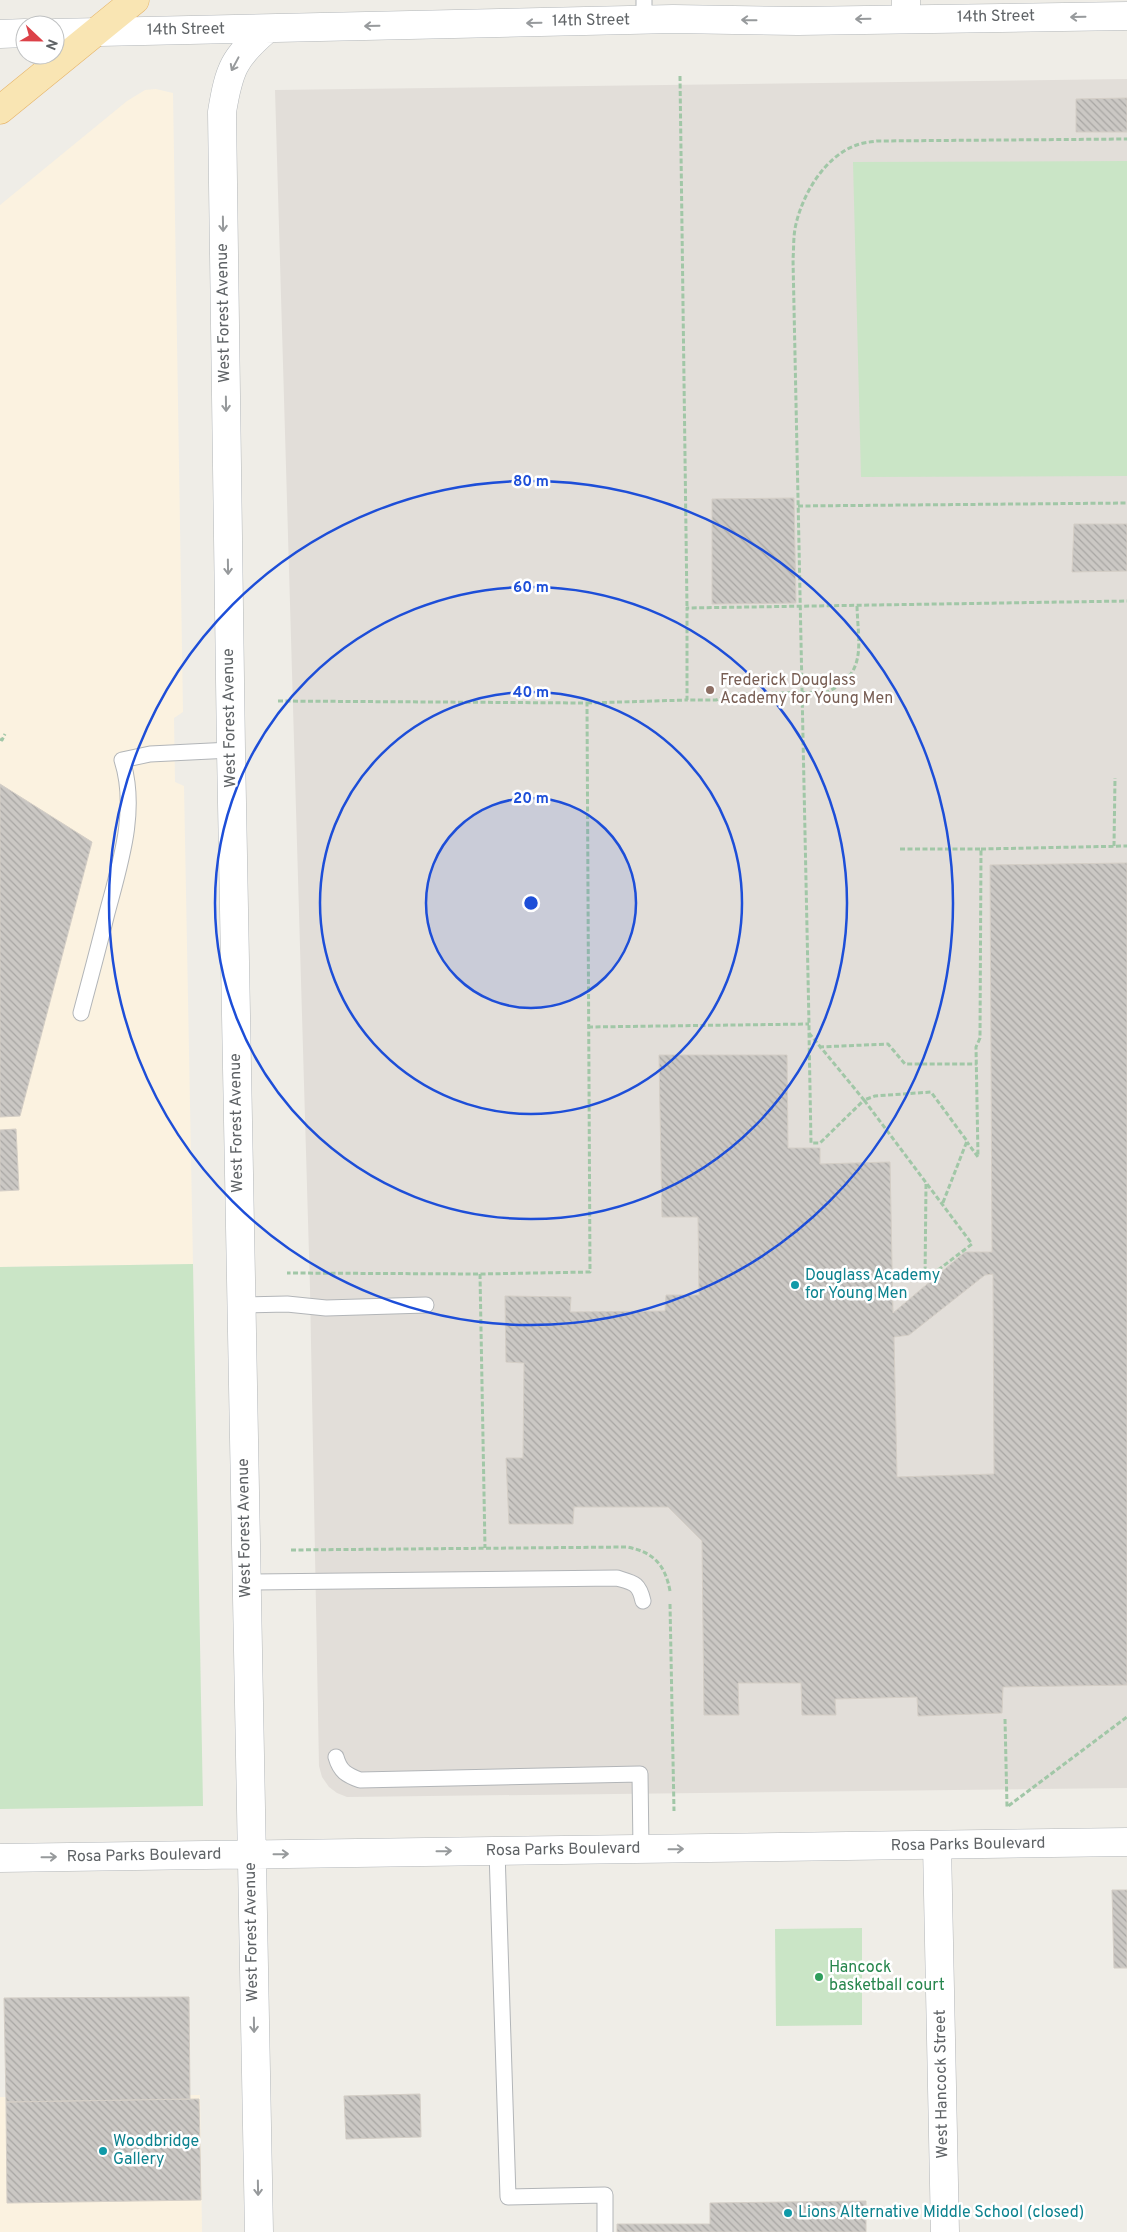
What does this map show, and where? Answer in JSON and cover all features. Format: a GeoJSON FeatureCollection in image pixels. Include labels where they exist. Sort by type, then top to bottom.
{"type":"FeatureCollection","features":[{"type":"Feature","properties":{"kind":"main road"},"geometry":{"type":"LineString","coordinates":[[0,110],[135,0]]}},
{"type":"Feature","properties":{"kind":"street","name":"14th Street"},"geometry":{"type":"LineString","coordinates":[[65,33],[267,29],[644,10],[798,21],[906,9],[1127,16]]}},
{"type":"Feature","properties":{"kind":"street","name":"West Forest Avenue"},"geometry":{"type":"LineString","coordinates":[[259,2232],[231,750],[222,112],[226,84],[234,66],[244,48],[267,29]]}},
{"type":"Feature","properties":{"kind":"street"},"geometry":{"type":"LineString","coordinates":[[0,34],[15,33]]}},
{"type":"Feature","properties":{"kind":"street","name":"Rosa Parks Boulevard"},"geometry":{"type":"LineString","coordinates":[[0,1858],[1127,1842]]}},
{"type":"Feature","properties":{"kind":"street","name":"West Hancock Street"},"geometry":{"type":"LineString","coordinates":[[937,1845],[945,2232]]}},
{"type":"Feature","properties":{"kind":"lane"},"geometry":{"type":"LineString","coordinates":[[81,1012],[121,862],[125,836],[128,777],[122,760],[150,754],[231,750]]}},
{"type":"Feature","properties":{"kind":"lane"},"geometry":{"type":"LineString","coordinates":[[241,1305],[288,1304],[326,1308],[426,1305]]}},
{"type":"Feature","properties":{"kind":"lane"},"geometry":{"type":"LineString","coordinates":[[246,1582],[618,1578],[634,1583],[641,1590],[643,1601]]}},
{"type":"Feature","properties":{"kind":"lane"},"geometry":{"type":"LineString","coordinates":[[336,1757],[339,1768],[347,1775],[360,1780],[640,1774],[641,1849]]}},
{"type":"Feature","properties":{"kind":"lane"},"geometry":{"type":"LineString","coordinates":[[497,1851],[508,2198],[605,2195],[605,2232]]}},
{"type":"Feature","properties":{"kind":"path"},"geometry":{"type":"LineString","coordinates":[[680,76],[688,700]]}},
{"type":"Feature","properties":{"kind":"path"},"geometry":{"type":"LineString","coordinates":[[981,849],[980,1038],[976,1047],[978,1157],[931,1092],[875,1096],[864,1100],[820,1144],[811,1143],[793,259],[796,226],[804,200],[818,177],[836,156],[854,146],[877,141],[1127,139]]}},
{"type":"Feature","properties":{"kind":"path"},"geometry":{"type":"LineString","coordinates":[[798,506],[1127,503]]}},
{"type":"Feature","properties":{"kind":"path"},"geometry":{"type":"LineString","coordinates":[[687,608],[1127,602]]}},
{"type":"Feature","properties":{"kind":"path"},"geometry":{"type":"LineString","coordinates":[[278,701],[586,703],[716,700],[733,694],[827,692],[839,687],[849,679],[858,665],[858,606]]}},
{"type":"Feature","properties":{"kind":"path"},"geometry":{"type":"LineString","coordinates":[[287,1273],[480,1274],[590,1272],[586,703]]}},
{"type":"Feature","properties":{"kind":"path"},"geometry":{"type":"LineString","coordinates":[[0,739],[2,740],[5,734]]}},
{"type":"Feature","properties":{"kind":"path"},"geometry":{"type":"LineString","coordinates":[[1114,778],[1114,846]]}},
{"type":"Feature","properties":{"kind":"path"},"geometry":{"type":"LineString","coordinates":[[900,849],[1127,846]]}},
{"type":"Feature","properties":{"kind":"path"},"geometry":{"type":"LineString","coordinates":[[588,1027],[809,1024]]}},
{"type":"Feature","properties":{"kind":"path"},"geometry":{"type":"LineString","coordinates":[[809,1033],[864,1100],[972,1244],[925,1280],[926,1184]]}},
{"type":"Feature","properties":{"kind":"path"},"geometry":{"type":"LineString","coordinates":[[819,1047],[888,1044],[905,1064],[977,1064]]}},
{"type":"Feature","properties":{"kind":"path"},"geometry":{"type":"LineString","coordinates":[[942,1205],[967,1141]]}},
{"type":"Feature","properties":{"kind":"path"},"geometry":{"type":"LineString","coordinates":[[480,1274],[484,1548]]}},
{"type":"Feature","properties":{"kind":"path"},"geometry":{"type":"LineString","coordinates":[[1005,1719],[1007,1806],[1127,1717]]}},
{"type":"Feature","properties":{"kind":"shaded area","name":"Frederick Douglass Academy for Young Men"},"geometry":{"type":"Polygon","coordinates":[[[1127,79],[1127,1788],[347,1797],[337,1793],[329,1787],[322,1777],[319,1766],[310,1289],[275,90],[1127,79]]]}},
{"type":"Feature","properties":{"kind":"shaded area"},"geometry":{"type":"Polygon","coordinates":[[[156,89],[173,93],[183,712],[174,718],[175,782],[184,786],[193,1264],[0,1267],[0,205],[127,101],[145,90],[156,89]]]}},
{"type":"Feature","properties":{"kind":"shaded area","name":"Woodbridge Gallery"},"geometry":{"type":"Polygon","coordinates":[[[200,2095],[202,2232],[0,2232],[0,2097],[200,2095]]]}},
{"type":"Feature","properties":{"kind":"green space"},"geometry":{"type":"Polygon","coordinates":[[[1127,161],[1127,476],[861,477],[853,162],[1127,161]]]}},
{"type":"Feature","properties":{"kind":"green space"},"geometry":{"type":"Polygon","coordinates":[[[193,1264],[203,1806],[0,1809],[0,1267],[193,1264]]]}},
{"type":"Feature","properties":{"kind":"green space","name":"Hancock basketball court"},"geometry":{"type":"Polygon","coordinates":[[[862,1928],[862,2025],[776,2026],[775,1929],[862,1928]]]}},
{"type":"Feature","properties":{"kind":"building"},"geometry":{"type":"Polygon","coordinates":[[[1127,98],[1127,132],[1076,132],[1076,99],[1127,98]]]}},
{"type":"Feature","properties":{"kind":"building"},"geometry":{"type":"Polygon","coordinates":[[[794,498],[796,603],[712,604],[712,499],[794,498]]]}},
{"type":"Feature","properties":{"kind":"building"},"geometry":{"type":"Polygon","coordinates":[[[1074,524],[1127,524],[1127,571],[1072,572],[1074,524]]]}},
{"type":"Feature","properties":{"kind":"building"},"geometry":{"type":"Polygon","coordinates":[[[0,784],[92,842],[20,1116],[0,1117],[0,784]]]}},
{"type":"Feature","properties":{"kind":"building","name":"Douglass Academy for Young Men"},"geometry":{"type":"Polygon","coordinates":[[[1127,863],[1127,1685],[1003,1687],[1002,1713],[918,1716],[917,1697],[835,1699],[836,1715],[802,1715],[801,1683],[738,1683],[739,1715],[704,1715],[702,1541],[668,1507],[574,1507],[573,1524],[509,1524],[506,1458],[523,1458],[524,1363],[506,1362],[505,1296],[571,1297],[570,1312],[665,1311],[666,1295],[699,1295],[698,1217],[662,1217],[659,1055],[787,1055],[788,1148],[820,1148],[820,1164],[890,1162],[893,1313],[965,1252],[992,1252],[990,865],[1127,863]],[[993,1274],[985,1275],[909,1335],[894,1337],[897,1477],[994,1474],[993,1274]]]}},
{"type":"Feature","properties":{"kind":"building"},"geometry":{"type":"Polygon","coordinates":[[[16,1129],[19,1190],[0,1191],[0,1130],[16,1129]]]}},
{"type":"Feature","properties":{"kind":"building"},"geometry":{"type":"Polygon","coordinates":[[[1112,1890],[1127,1890],[1127,1968],[1114,1968],[1112,1890]]]}},
{"type":"Feature","properties":{"kind":"building"},"geometry":{"type":"Polygon","coordinates":[[[189,1997],[190,2099],[6,2102],[4,1998],[189,1997]]]}},
{"type":"Feature","properties":{"kind":"building"},"geometry":{"type":"Polygon","coordinates":[[[420,2094],[421,2137],[346,2139],[344,2096],[420,2094]]]}},
{"type":"Feature","properties":{"kind":"building","name":"Woodbridge Gallery"},"geometry":{"type":"Polygon","coordinates":[[[199,2099],[201,2200],[7,2203],[6,2102],[199,2099]]]}},
{"type":"Feature","properties":{"kind":"building","name":"Lions Alternative Middle School (closed)"},"geometry":{"type":"Polygon","coordinates":[[[866,2201],[866,2232],[617,2232],[617,2224],[710,2224],[710,2203],[866,2201]]]}},
{"type":"Feature","properties":{"kind":"place","name":"Frederick Douglass Academy for Young Men"},"geometry":{"type":"Point","coordinates":[710,690]}},
{"type":"Feature","properties":{"kind":"place","name":"Douglass Academy for Young Men"},"geometry":{"type":"Point","coordinates":[795,1285]}},
{"type":"Feature","properties":{"kind":"place","name":"Hancock basketball court"},"geometry":{"type":"Point","coordinates":[819,1977]}},
{"type":"Feature","properties":{"kind":"place","name":"Woodbridge Gallery"},"geometry":{"type":"Point","coordinates":[103,2151]}},
{"type":"Feature","properties":{"kind":"place","name":"Lions Alternative Middle School (closed)"},"geometry":{"type":"Point","coordinates":[788,2213]}}]}
